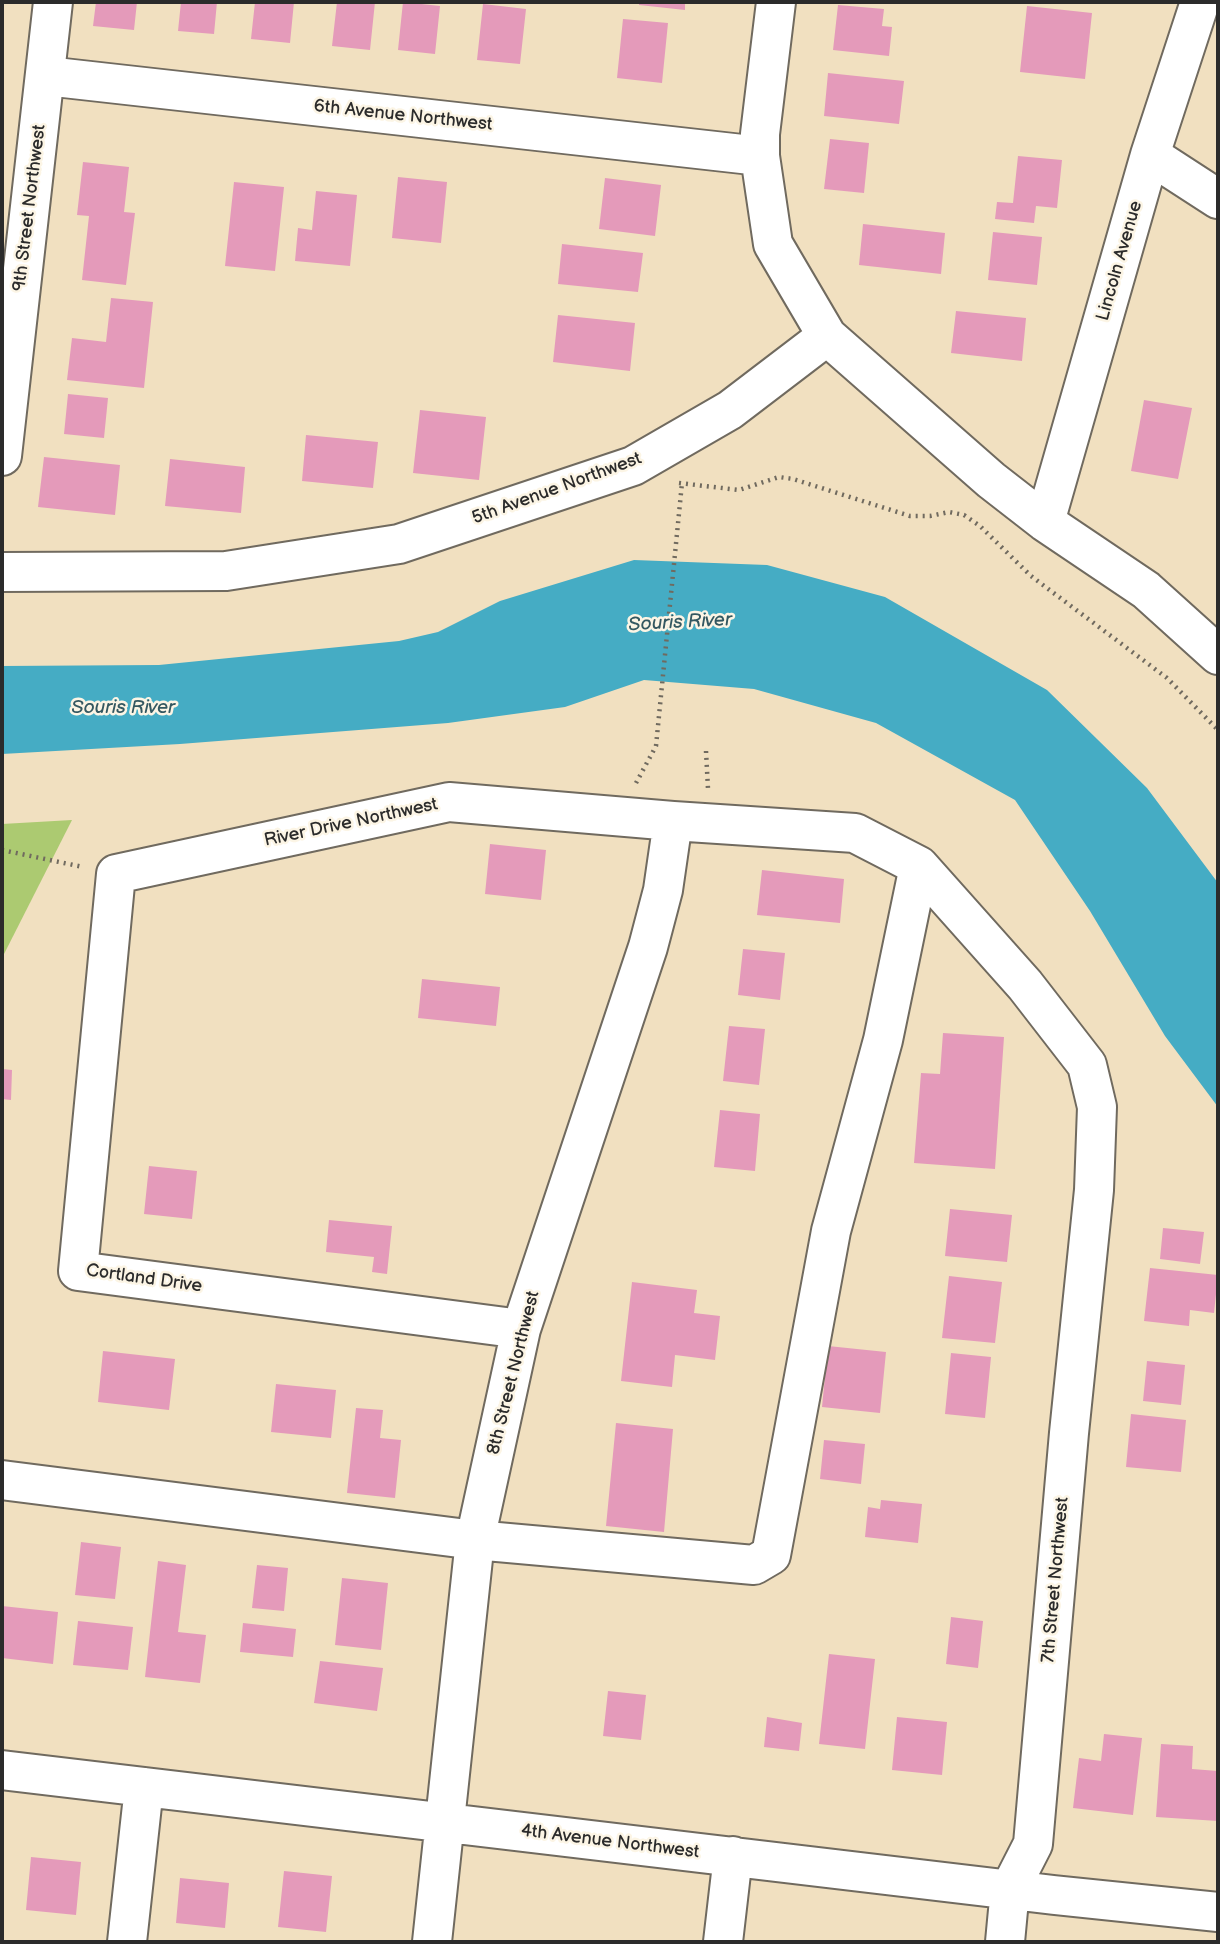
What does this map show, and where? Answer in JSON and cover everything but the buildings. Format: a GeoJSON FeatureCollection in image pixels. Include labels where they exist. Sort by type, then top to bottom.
{"type":"FeatureCollection","features":[{"type":"Feature","properties":{"kind":"street","name":"9th Street Northwest"},"geometry":{"type":"LineString","coordinates":[[2,456],[53,2]]}},
{"type":"Feature","properties":{"kind":"street"},"geometry":{"type":"LineString","coordinates":[[776,2],[760,134],[760,156],[772,244],[827,335],[991,480],[1045,522],[1146,590],[1218,654]]}},
{"type":"Feature","properties":{"kind":"street","name":"Lincoln Avenue"},"geometry":{"type":"LineString","coordinates":[[1045,522],[1150,155],[1200,2]]}},
{"type":"Feature","properties":{"kind":"street","name":"6th Avenue Northwest"},"geometry":{"type":"LineString","coordinates":[[46,76],[760,156]]}},
{"type":"Feature","properties":{"kind":"street"},"geometry":{"type":"LineString","coordinates":[[1150,155],[1218,199]]}},
{"type":"Feature","properties":{"kind":"street","name":"5th Avenue Northwest"},"geometry":{"type":"LineString","coordinates":[[2,572],[226,571],[399,544],[632,466],[730,410],[827,335]]}},
{"type":"Feature","properties":{"kind":"street","name":"River Drive Northwest"},"geometry":{"type":"LineString","coordinates":[[116,874],[449,802],[673,821],[855,832],[919,866]]}},
{"type":"Feature","properties":{"kind":"street","name":"8th Street Northwest"},"geometry":{"type":"LineString","coordinates":[[432,1942],[475,1540],[521,1329],[648,947],[663,890],[673,821]]}},
{"type":"Feature","properties":{"kind":"street"},"geometry":{"type":"LineString","coordinates":[[2,1479],[475,1540],[754,1565],[771,1555],[831,1231],[883,1040],[919,866]]}},
{"type":"Feature","properties":{"kind":"street","name":"7th Street Northwest"},"geometry":{"type":"LineString","coordinates":[[919,866],[1025,985],[1087,1066],[1097,1107],[1092,1213],[1069,1433],[1033,1844],[1010,1889],[1005,1942]]}},
{"type":"Feature","properties":{"kind":"street","name":"Cortland Drive"},"geometry":{"type":"LineString","coordinates":[[116,874],[78,1271],[521,1329]]}},
{"type":"Feature","properties":{"kind":"street","name":"4th Avenue Northwest"},"geometry":{"type":"LineString","coordinates":[[2,1770],[1218,1912]]}},
{"type":"Feature","properties":{"kind":"street"},"geometry":{"type":"LineString","coordinates":[[127,1942],[144,1787]]}},
{"type":"Feature","properties":{"kind":"street"},"geometry":{"type":"LineString","coordinates":[[723,1942],[733,1856]]}},
{"type":"Feature","properties":{"kind":"path"},"geometry":{"type":"LineString","coordinates":[[632,466],[682,484],[738,490],[779,477],[793,479],[910,516],[949,512],[964,515],[980,526],[1031,576],[1167,678],[1218,730]]}},
{"type":"Feature","properties":{"kind":"path"},"geometry":{"type":"LineString","coordinates":[[632,790],[656,746],[682,484]]}},
{"type":"Feature","properties":{"kind":"path"},"geometry":{"type":"LineString","coordinates":[[706,751],[708,795]]}},
{"type":"Feature","properties":{"kind":"path"},"geometry":{"type":"LineString","coordinates":[[2,850],[116,874]]}},
{"type":"Feature","properties":{"kind":"green space"},"geometry":{"type":"Polygon","coordinates":[[[72,820],[2,958],[2,824],[72,820]]]}},
{"type":"Feature","properties":{"kind":"water","name":"Souris River"},"geometry":{"type":"Polygon","coordinates":[[[634,560],[767,565],[885,597],[1047,690],[1147,788],[1218,883],[1218,1107],[1165,1036],[1090,911],[1015,800],[876,723],[754,689],[644,680],[565,707],[448,723],[180,744],[2,754],[2,666],[159,665],[399,641],[438,632],[500,601],[634,560]]]}}]}
